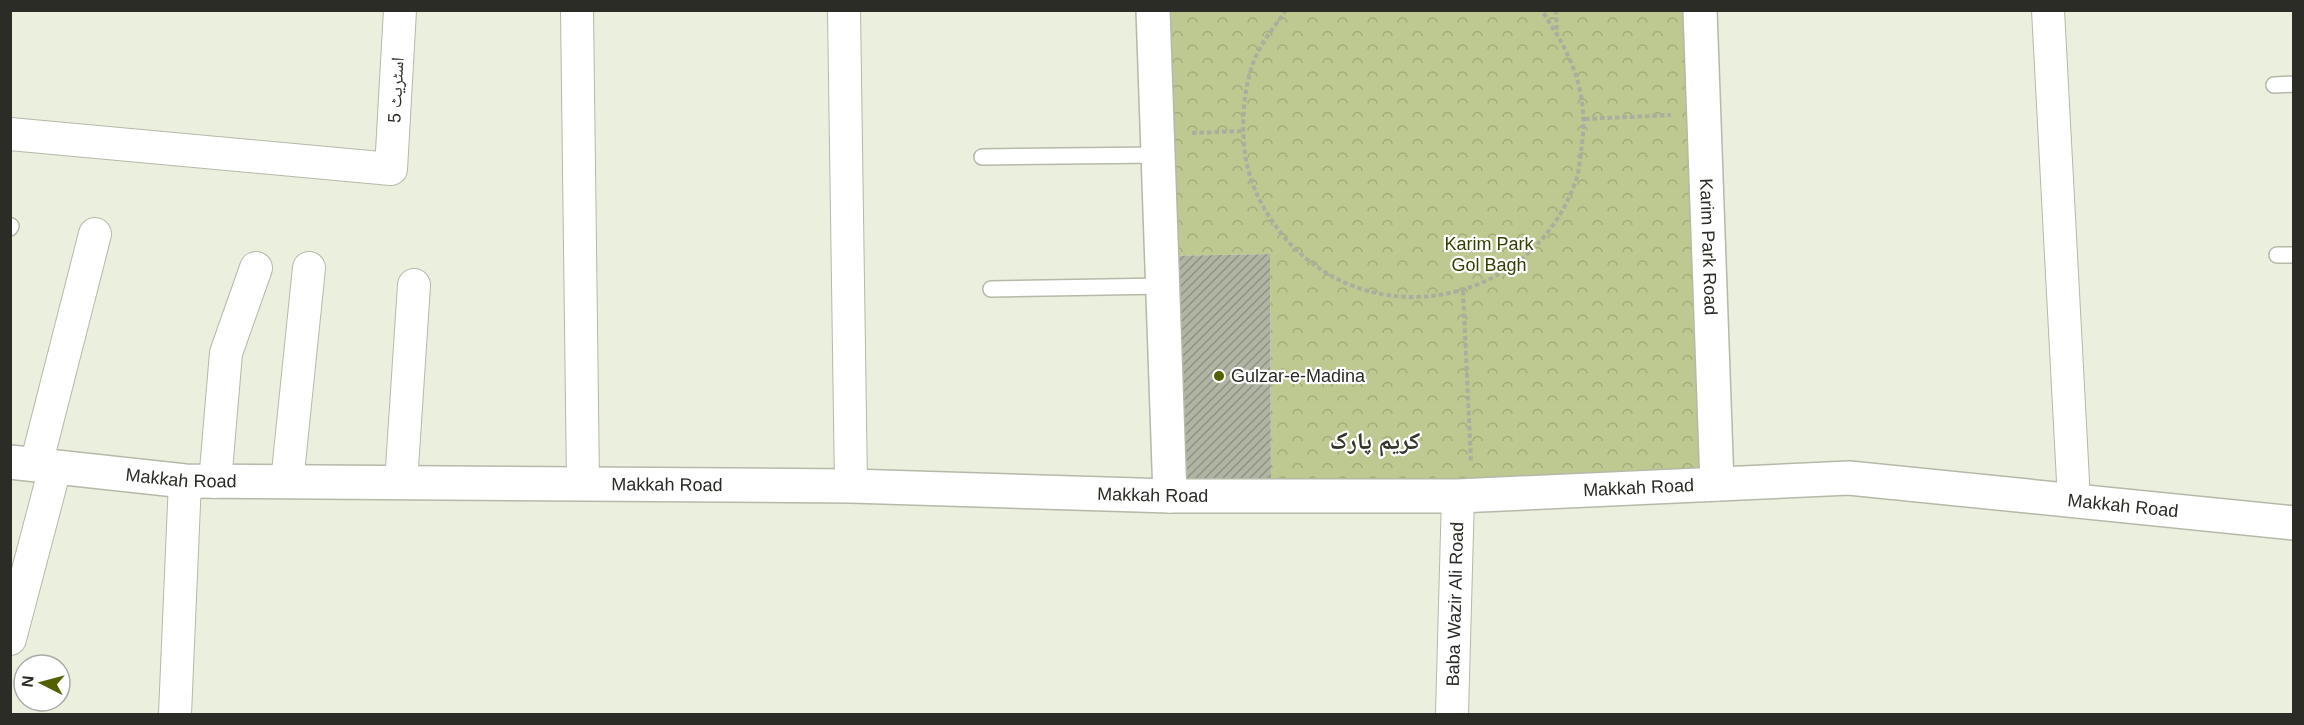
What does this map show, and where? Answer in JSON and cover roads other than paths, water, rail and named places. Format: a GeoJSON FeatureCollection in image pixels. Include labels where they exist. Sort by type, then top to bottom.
{"type":"FeatureCollection","features":[{"type":"Feature","properties":{"kind":"street","name":"اسٹریٹ 5"},"geometry":{"type":"LineString","coordinates":[[10,134],[391,169],[400,10]]}},
{"type":"Feature","properties":{"kind":"street"},"geometry":{"type":"LineString","coordinates":[[578,10],[583,483]]}},
{"type":"Feature","properties":{"kind":"street"},"geometry":{"type":"LineString","coordinates":[[844,10],[851,486]]}},
{"type":"Feature","properties":{"kind":"street"},"geometry":{"type":"LineString","coordinates":[[1153,10],[1170,496]]}},
{"type":"Feature","properties":{"kind":"street","name":"Karim Park Road"},"geometry":{"type":"LineString","coordinates":[[1700,10],[1717,484]]}},
{"type":"Feature","properties":{"kind":"street"},"geometry":{"type":"LineString","coordinates":[[2048,10],[2074,500]]}},
{"type":"Feature","properties":{"kind":"street"},"geometry":{"type":"LineString","coordinates":[[10,639],[34,465],[95,234]]}},
{"type":"Feature","properties":{"kind":"street"},"geometry":{"type":"LineString","coordinates":[[175,714],[200,482],[226,353],[256,268]]}},
{"type":"Feature","properties":{"kind":"street"},"geometry":{"type":"LineString","coordinates":[[288,482],[309,268]]}},
{"type":"Feature","properties":{"kind":"street"},"geometry":{"type":"LineString","coordinates":[[401,483],[414,285]]}},
{"type":"Feature","properties":{"kind":"street","name":"Makkah Road"},"geometry":{"type":"LineString","coordinates":[[34,465],[200,482],[851,486],[1170,496],[1466,496],[1849,478],[2294,523]]}},
{"type":"Feature","properties":{"kind":"street","name":"Baba Wazir Ali Road"},"geometry":{"type":"LineString","coordinates":[[1452,714],[1466,496]]}},
{"type":"Feature","properties":{"kind":"lane"},"geometry":{"type":"LineString","coordinates":[[2274,85],[2294,84]]}},
{"type":"Feature","properties":{"kind":"lane"},"geometry":{"type":"LineString","coordinates":[[982,157],[1158,145]]}},
{"type":"Feature","properties":{"kind":"lane"},"geometry":{"type":"LineString","coordinates":[[2277,255],[2294,255]]}},
{"type":"Feature","properties":{"kind":"lane"},"geometry":{"type":"LineString","coordinates":[[991,289],[1164,286]]}},
{"type":"Feature","properties":{"kind":"place","name":"Gulzar-e-Madina"},"geometry":{"type":"Point","coordinates":[1219,376]}},
{"type":"Feature","properties":{"kind":"district","name":"کریم پارک"},"geometry":{"type":"Point","coordinates":[1375,441]}},
{"type":"Feature","properties":{"kind":"park label","name":"Karim Park Gol Bagh"},"geometry":{"type":"Point","coordinates":[1489,254]}}]}
